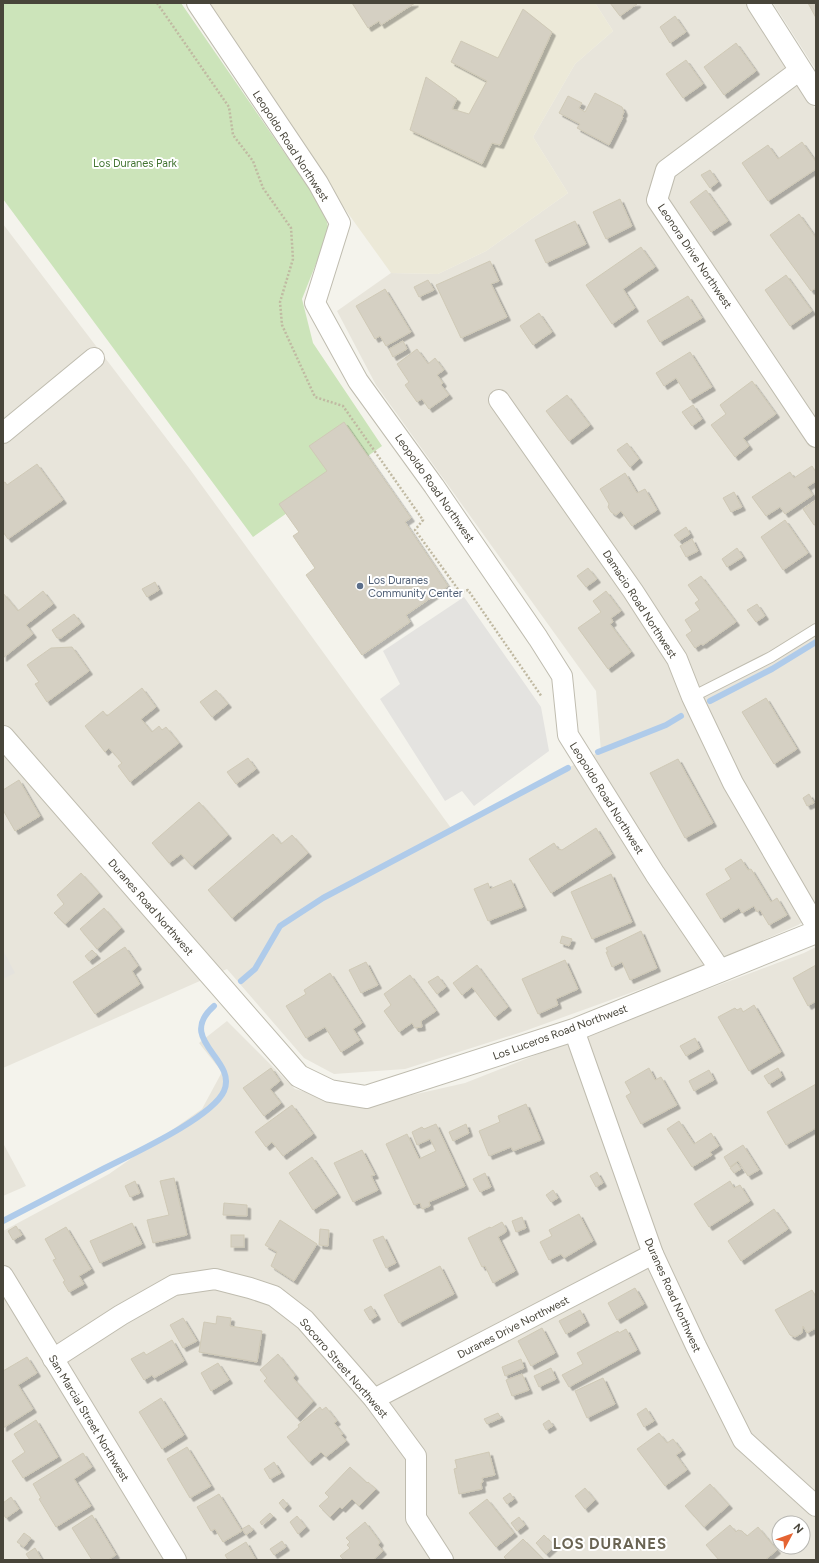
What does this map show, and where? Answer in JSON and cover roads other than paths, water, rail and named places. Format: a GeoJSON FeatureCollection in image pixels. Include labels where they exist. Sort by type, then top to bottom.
{"type":"FeatureCollection","features":[{"type":"Feature","properties":{"kind":"street","name":"Leopoldo Road Northwest"},"geometry":{"type":"LineString","coordinates":[[197,3],[318,183],[340,223],[315,303],[358,381],[434,486],[538,638],[562,676],[568,735],[655,874],[721,971]]}},
{"type":"Feature","properties":{"kind":"street"},"geometry":{"type":"LineString","coordinates":[[758,3],[816,94]]}},
{"type":"Feature","properties":{"kind":"street","name":"Leonora Drive Northwest"},"geometry":{"type":"LineString","coordinates":[[800,70],[666,170],[657,200],[816,437]]}},
{"type":"Feature","properties":{"kind":"street"},"geometry":{"type":"LineString","coordinates":[[3,434],[94,358]]}},
{"type":"Feature","properties":{"kind":"street","name":"Damacio Road Northwest"},"geometry":{"type":"LineString","coordinates":[[499,400],[633,590],[677,659],[692,697],[733,783],[816,926]]}},
{"type":"Feature","properties":{"kind":"street","name":"Duranes Road Northwest"},"geometry":{"type":"LineString","coordinates":[[3,737],[299,1076]]}},
{"type":"Feature","properties":{"kind":"street","name":"Los Luceros Road Northwest"},"geometry":{"type":"LineString","coordinates":[[299,1076],[330,1091],[366,1097],[574,1030],[816,932]]}},
{"type":"Feature","properties":{"kind":"street","name":"Duranes Road Northwest"},"geometry":{"type":"LineString","coordinates":[[574,1030],[653,1254],[696,1346],[743,1440],[816,1506]]}},
{"type":"Feature","properties":{"kind":"street","name":"Duranes Drive Northwest"},"geometry":{"type":"LineString","coordinates":[[374,1399],[653,1254]]}},
{"type":"Feature","properties":{"kind":"street","name":"San Marcial Street Northwest"},"geometry":{"type":"LineString","coordinates":[[3,1276],[176,1560]]}},
{"type":"Feature","properties":{"kind":"street","name":"Socorro Street Northwest"},"geometry":{"type":"LineString","coordinates":[[53,1359],[121,1315],[174,1285],[215,1279],[274,1296],[305,1320],[374,1399],[416,1456],[416,1518],[442,1560]]}},
{"type":"Feature","properties":{"kind":"lane"},"geometry":{"type":"LineString","coordinates":[[692,697],[771,657],[816,629]]}},
{"type":"Feature","properties":{"kind":"waterway"},"geometry":{"type":"LineString","coordinates":[[710,701],[772,669],[816,642]]}},
{"type":"Feature","properties":{"kind":"waterway"},"geometry":{"type":"LineString","coordinates":[[598,752],[666,725],[681,716]]}},
{"type":"Feature","properties":{"kind":"waterway"},"geometry":{"type":"LineString","coordinates":[[241,981],[255,969],[280,926],[323,898],[568,768]]}},
{"type":"Feature","properties":{"kind":"waterway"},"geometry":{"type":"LineString","coordinates":[[3,1221],[169,1135],[204,1113],[216,1102],[224,1091],[226,1080],[223,1069],[204,1039],[201,1029],[204,1018],[214,1006]]}},
{"type":"Feature","properties":{"kind":"place","name":"Los Duranes Community Center"},"geometry":{"type":"Point","coordinates":[360,586]}},
{"type":"Feature","properties":{"kind":"district","name":"LOS DURANES"},"geometry":{"type":"Point","coordinates":[610,1544]}},
{"type":"Feature","properties":{"kind":"park label","name":"Los Duranes Park"},"geometry":{"type":"Point","coordinates":[135,163]}}]}
